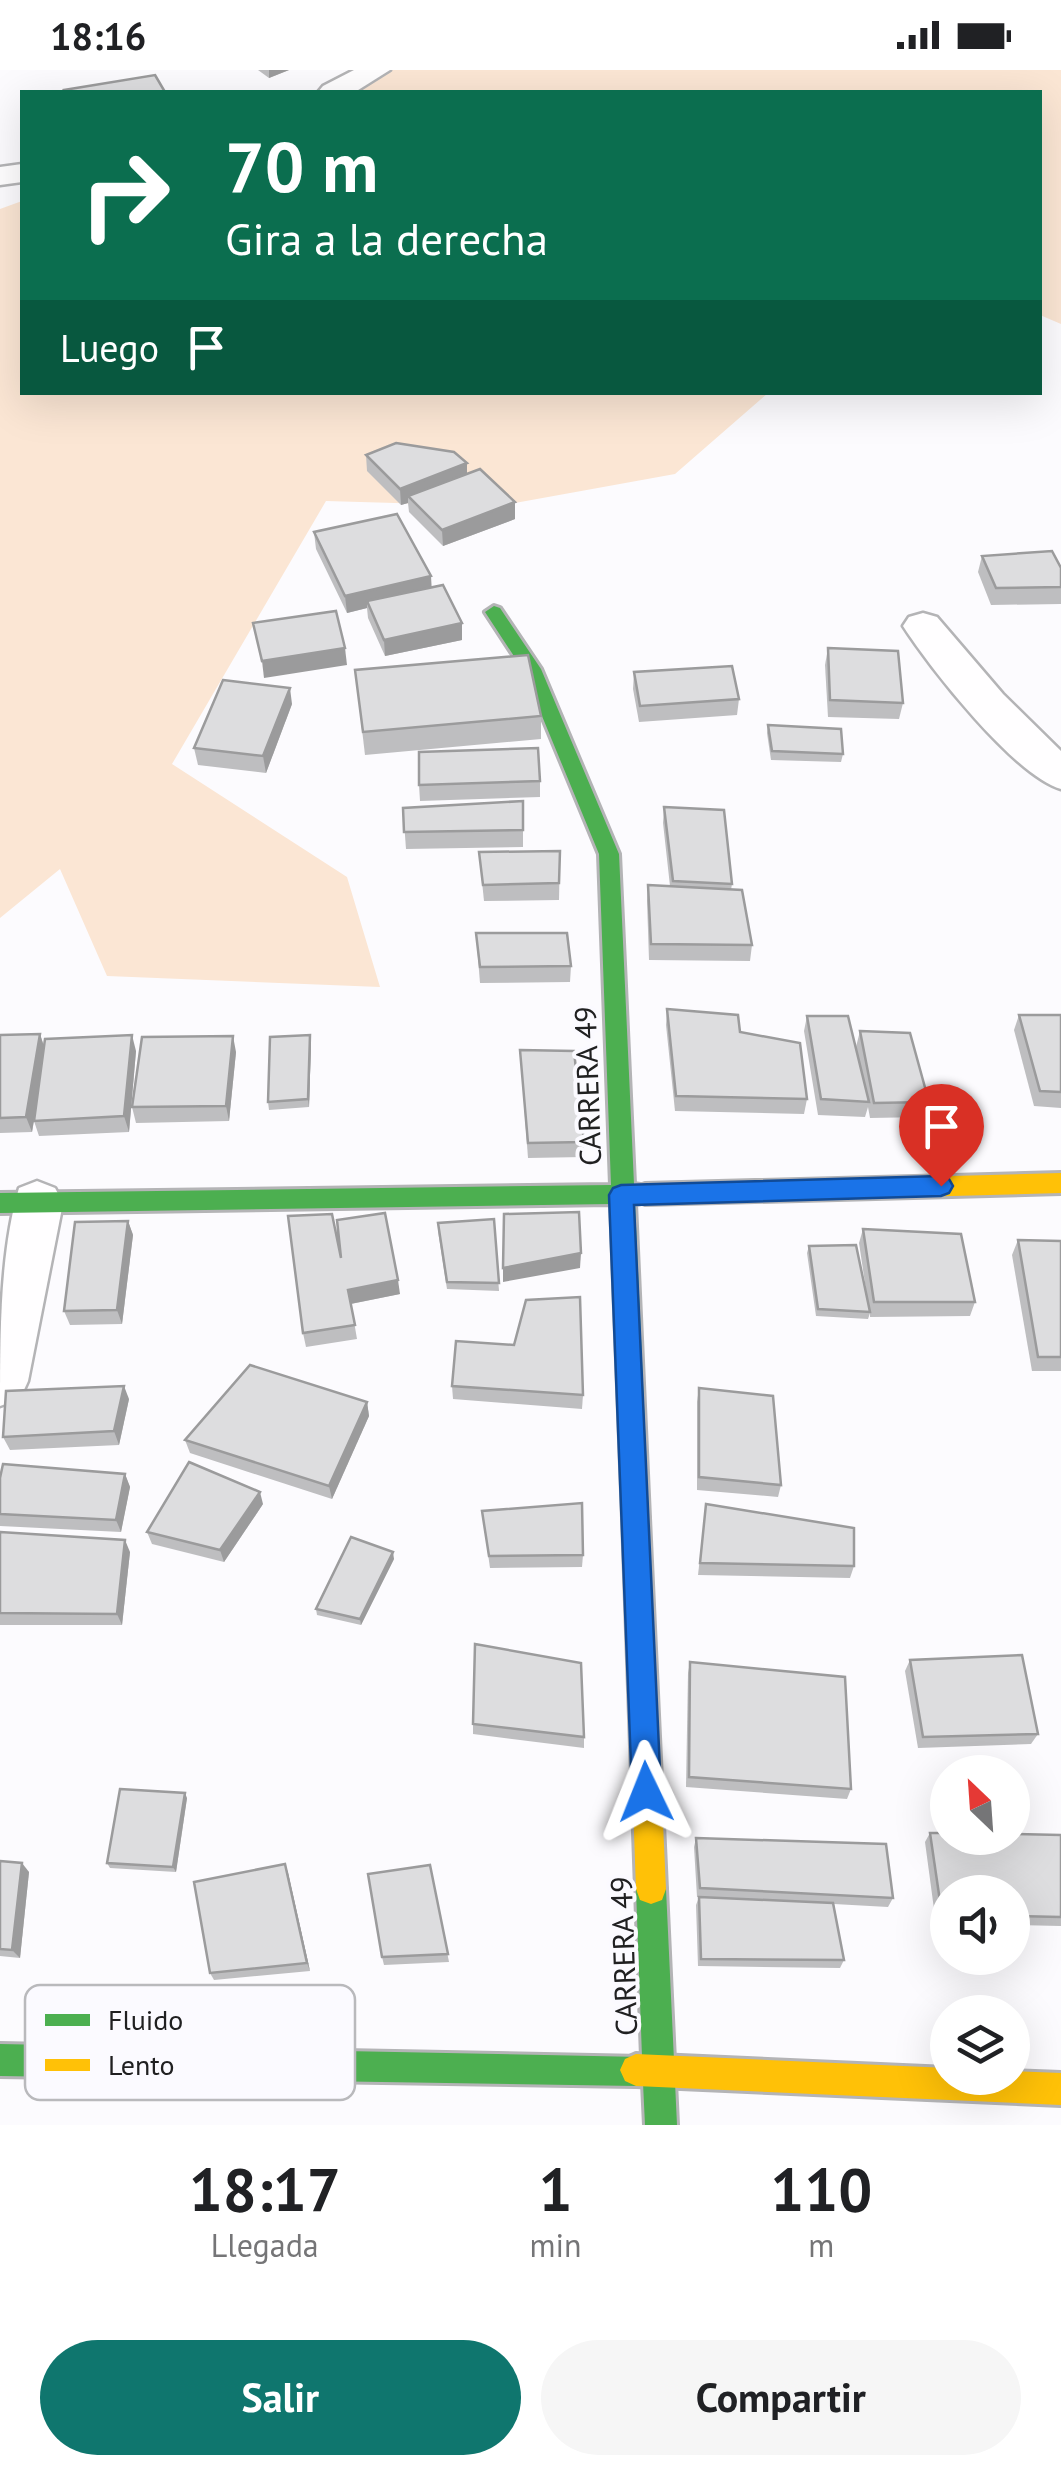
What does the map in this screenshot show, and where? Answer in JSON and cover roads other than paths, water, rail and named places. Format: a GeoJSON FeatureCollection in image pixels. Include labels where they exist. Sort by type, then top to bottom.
{"type":"FeatureCollection","features":[{"type":"Feature","properties":{"kind":"street"},"geometry":{"type":"LineString","coordinates":[[338,90],[376,70]]}},
{"type":"Feature","properties":{"kind":"street","name":"CARRERA 49"},"geometry":{"type":"LineString","coordinates":[[494,612],[532,669],[609,854],[661,2125]]}},
{"type":"Feature","properties":{"kind":"street"},"geometry":{"type":"LineString","coordinates":[[923,626],[969,686],[1032,751],[1061,774]]}},
{"type":"Feature","properties":{"kind":"street"},"geometry":{"type":"LineString","coordinates":[[0,1381],[18,1203],[621,1195],[1061,1182]]}},
{"type":"Feature","properties":{"kind":"street"},"geometry":{"type":"LineString","coordinates":[[0,2060],[25,2060]]}},
{"type":"Feature","properties":{"kind":"street"},"geometry":{"type":"LineString","coordinates":[[355,2065],[658,2070],[1061,2088]]}}]}
